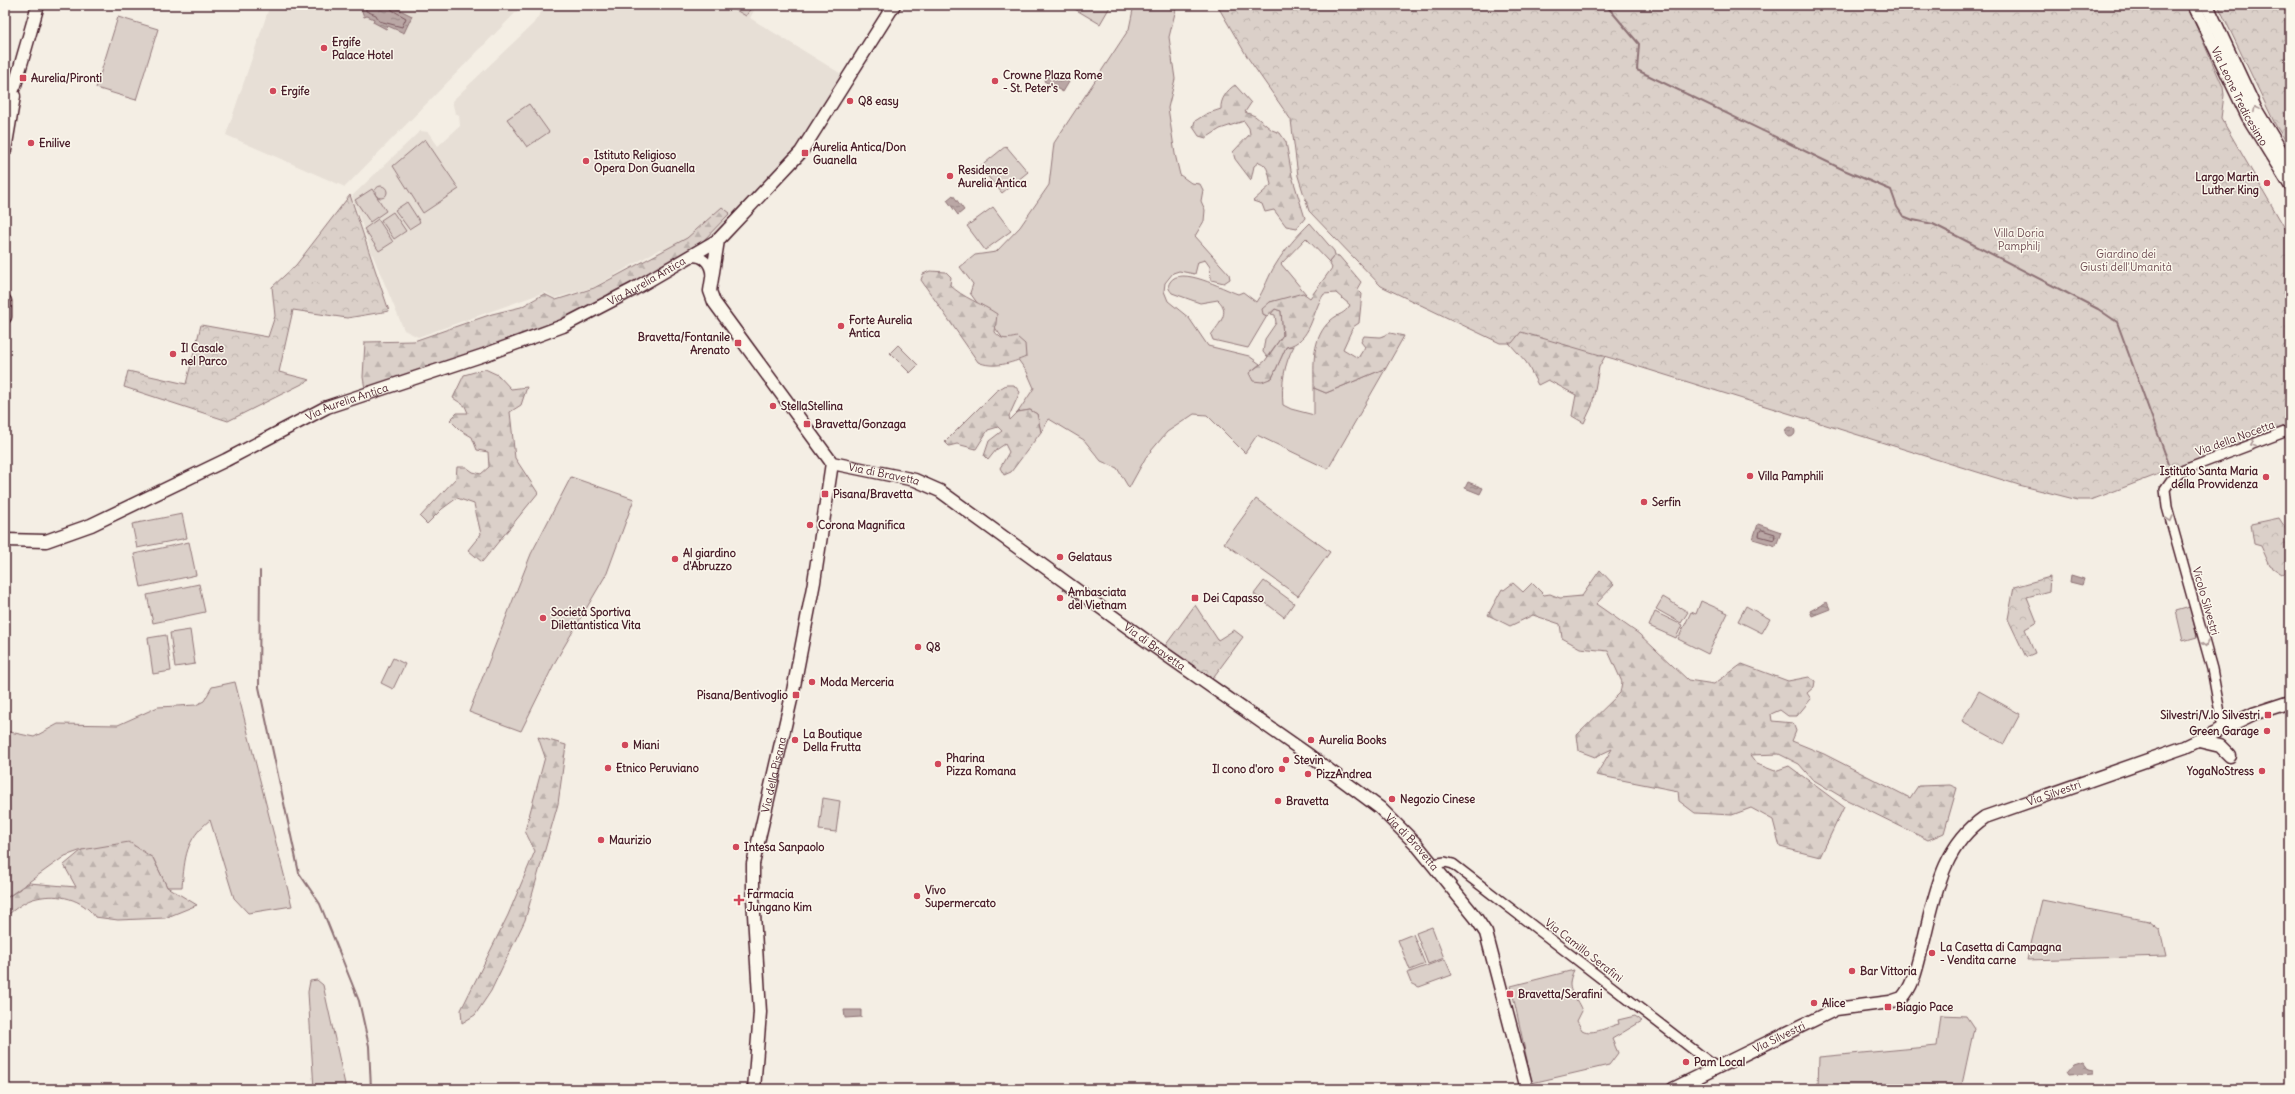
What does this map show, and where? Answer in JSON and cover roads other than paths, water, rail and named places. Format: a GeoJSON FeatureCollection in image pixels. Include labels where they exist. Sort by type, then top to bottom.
{"type":"FeatureCollection","features":[{"type":"Feature","properties":{"kind":"main road"},"geometry":{"type":"LineString","coordinates":[[5,106],[14,85],[38,5]]}},
{"type":"Feature","properties":{"kind":"main road"},"geometry":{"type":"LineString","coordinates":[[832,463],[714,302],[710,291],[712,276],[718,240],[801,152],[894,5]]}},
{"type":"Feature","properties":{"kind":"main road","name":"Via Leone Tredicesimo"},"geometry":{"type":"LineString","coordinates":[[2194,5],[2248,117],[2290,185]]}},
{"type":"Feature","properties":{"kind":"main road","name":"Via Leone Tredicesimo"},"geometry":{"type":"LineString","coordinates":[[2207,5],[2252,101],[2290,166]]}},
{"type":"Feature","properties":{"kind":"main road"},"geometry":{"type":"LineString","coordinates":[[5,150],[14,99],[14,85]]}},
{"type":"Feature","properties":{"kind":"main road","name":"Via Aurelia Antica"},"geometry":{"type":"LineString","coordinates":[[5,540],[40,542],[74,532],[214,466],[327,407],[491,353],[563,326],[690,257],[718,240]]}},
{"type":"Feature","properties":{"kind":"main road"},"geometry":{"type":"LineString","coordinates":[[5,301],[5,317]]}},
{"type":"Feature","properties":{"kind":"main road","name":"Via di Bravetta"},"geometry":{"type":"LineString","coordinates":[[832,463],[915,480],[946,495],[1155,648],[1304,752],[1370,801],[1410,837],[1476,918],[1486,934],[1527,1089]]}},
{"type":"Feature","properties":{"kind":"main road","name":"Via della Pisana"},"geometry":{"type":"LineString","coordinates":[[754,1089],[760,1012],[753,898],[753,864],[793,691],[814,582],[832,463]]}},
{"type":"Feature","properties":{"kind":"main road","name":"Via Silvestri"},"geometry":{"type":"LineString","coordinates":[[1673,1089],[1841,1007],[1898,1000],[1906,993],[1914,978],[1945,865],[1956,844],[1972,826],[1985,817],[2003,809],[2199,741],[2257,712],[2290,702]]}},
{"type":"Feature","properties":{"kind":"main road"},"geometry":{"type":"LineString","coordinates":[[2199,741],[2220,746],[2230,756]]}},
{"type":"Feature","properties":{"kind":"street"},"geometry":{"type":"LineString","coordinates":[[690,257],[696,256],[706,261],[710,267],[712,276]]}},
{"type":"Feature","properties":{"kind":"street","name":"Via della Nocetta"},"geometry":{"type":"LineString","coordinates":[[2168,482],[2188,468],[2290,430]]}},
{"type":"Feature","properties":{"kind":"street","name":"Vicolo Silvestri"},"geometry":{"type":"LineString","coordinates":[[2168,482],[2164,491],[2165,500],[2210,663],[2223,729]]}},
{"type":"Feature","properties":{"kind":"street","name":"Via Camillo Serafini"},"geometry":{"type":"LineString","coordinates":[[1433,864],[1445,862],[1453,864],[1717,1068]]}},
{"type":"Feature","properties":{"kind":"water"},"geometry":{"type":"Polygon","coordinates":[[[365,5],[390,5],[412,16],[404,33],[388,26],[386,29],[373,22],[374,19],[367,16],[364,17],[361,8],[365,5]]]}},
{"type":"Feature","properties":{"kind":"water"},"geometry":{"type":"Polygon","coordinates":[[[1049,71],[1069,82],[1063,92],[1044,81],[1049,71]]]}},
{"type":"Feature","properties":{"kind":"water"},"geometry":{"type":"Polygon","coordinates":[[[953,195],[964,210],[958,215],[947,200],[953,195]]]}},
{"type":"Feature","properties":{"kind":"water"},"geometry":{"type":"Polygon","coordinates":[[[1788,427],[1792,427],[1794,428],[1794,436],[1788,437],[1785,434],[1785,430],[1788,427]]]}},
{"type":"Feature","properties":{"kind":"water"},"geometry":{"type":"Polygon","coordinates":[[[1468,482],[1483,488],[1480,494],[1465,488],[1468,482]]]}},
{"type":"Feature","properties":{"kind":"water"},"geometry":{"type":"Polygon","coordinates":[[[1758,524],[1781,532],[1776,546],[1753,539],[1758,524]]]}},
{"type":"Feature","properties":{"kind":"water"},"geometry":{"type":"Polygon","coordinates":[[[2071,575],[2084,579],[2082,585],[2070,582],[2071,575]]]}},
{"type":"Feature","properties":{"kind":"water"},"geometry":{"type":"Polygon","coordinates":[[[1827,602],[1830,609],[1812,616],[1810,611],[1827,602]]]}},
{"type":"Feature","properties":{"kind":"water"},"geometry":{"type":"Polygon","coordinates":[[[844,1010],[861,1010],[861,1017],[845,1018],[844,1010]]]}},
{"type":"Feature","properties":{"kind":"water"},"geometry":{"type":"Polygon","coordinates":[[[2082,1061],[2088,1069],[2093,1070],[2093,1073],[2068,1075],[2066,1072],[2073,1064],[2082,1061]]]}},
{"type":"Feature","properties":{"kind":"waterway"},"geometry":{"type":"LineString","coordinates":[[1606,5],[1639,44],[1637,70],[1844,170],[1891,190],[1897,207],[1903,216],[1913,220],[1933,224],[2098,309],[2117,322],[2170,467]]}},
{"type":"Feature","properties":{"kind":"waterway"},"geometry":{"type":"LineString","coordinates":[[260,571],[259,687],[299,873],[320,904],[359,1001],[369,1046],[371,1089]]}},
{"type":"Feature","properties":{"kind":"place","name":"Ergife Palace Hotel"},"geometry":{"type":"Point","coordinates":[324,48]}},
{"type":"Feature","properties":{"kind":"place","name":"Aurelia/Pironti"},"geometry":{"type":"Point","coordinates":[23,78]}},
{"type":"Feature","properties":{"kind":"place","name":"Crowne Plaza Rome - St. Peter's"},"geometry":{"type":"Point","coordinates":[995,81]}},
{"type":"Feature","properties":{"kind":"place","name":"Ergife"},"geometry":{"type":"Point","coordinates":[273,91]}},
{"type":"Feature","properties":{"kind":"place","name":"Q8 easy"},"geometry":{"type":"Point","coordinates":[850,101]}},
{"type":"Feature","properties":{"kind":"place","name":"Enilive"},"geometry":{"type":"Point","coordinates":[31,143]}},
{"type":"Feature","properties":{"kind":"place","name":"Aurelia Antica/Don Guanella"},"geometry":{"type":"Point","coordinates":[805,153]}},
{"type":"Feature","properties":{"kind":"place","name":"Istituto Religioso Opera Don Guanella"},"geometry":{"type":"Point","coordinates":[586,161]}},
{"type":"Feature","properties":{"kind":"place","name":"Residence Aurelia Antica"},"geometry":{"type":"Point","coordinates":[950,176]}},
{"type":"Feature","properties":{"kind":"place","name":"Largo Martin Luther King"},"geometry":{"type":"Point","coordinates":[2267,183]}},
{"type":"Feature","properties":{"kind":"place","name":"Forte Aurelia Antica"},"geometry":{"type":"Point","coordinates":[841,326]}},
{"type":"Feature","properties":{"kind":"place","name":"Bravetta/Fontanile Arenato"},"geometry":{"type":"Point","coordinates":[738,343]}},
{"type":"Feature","properties":{"kind":"place","name":"Il Casale nel Parco"},"geometry":{"type":"Point","coordinates":[173,354]}},
{"type":"Feature","properties":{"kind":"place","name":"StellaStellina"},"geometry":{"type":"Point","coordinates":[773,406]}},
{"type":"Feature","properties":{"kind":"place","name":"Bravetta/Gonzaga"},"geometry":{"type":"Point","coordinates":[807,424]}},
{"type":"Feature","properties":{"kind":"place","name":"Villa Pamphili"},"geometry":{"type":"Point","coordinates":[1750,476]}},
{"type":"Feature","properties":{"kind":"place","name":"Istituto Santa Maria della Provvidenza"},"geometry":{"type":"Point","coordinates":[2266,477]}},
{"type":"Feature","properties":{"kind":"place","name":"Pisana/Bravetta"},"geometry":{"type":"Point","coordinates":[825,494]}},
{"type":"Feature","properties":{"kind":"place","name":"Serfin"},"geometry":{"type":"Point","coordinates":[1644,502]}},
{"type":"Feature","properties":{"kind":"place","name":"Corona Magnifica"},"geometry":{"type":"Point","coordinates":[810,525]}},
{"type":"Feature","properties":{"kind":"place","name":"Gelataus"},"geometry":{"type":"Point","coordinates":[1060,557]}},
{"type":"Feature","properties":{"kind":"place","name":"Al giardino d'Abruzzo"},"geometry":{"type":"Point","coordinates":[675,559]}},
{"type":"Feature","properties":{"kind":"place","name":"Ambasciata del Vietnam"},"geometry":{"type":"Point","coordinates":[1060,598]}},
{"type":"Feature","properties":{"kind":"place","name":"Dei Capasso"},"geometry":{"type":"Point","coordinates":[1195,598]}},
{"type":"Feature","properties":{"kind":"place","name":"Società Sportiva Dilettantistica Vita"},"geometry":{"type":"Point","coordinates":[543,618]}},
{"type":"Feature","properties":{"kind":"place","name":"Q8"},"geometry":{"type":"Point","coordinates":[918,647]}},
{"type":"Feature","properties":{"kind":"place","name":"Moda Merceria"},"geometry":{"type":"Point","coordinates":[812,682]}},
{"type":"Feature","properties":{"kind":"place","name":"Pisana/Bentivoglio"},"geometry":{"type":"Point","coordinates":[796,695]}},
{"type":"Feature","properties":{"kind":"place","name":"Silvestri/V.lo Silvestri"},"geometry":{"type":"Point","coordinates":[2268,715]}},
{"type":"Feature","properties":{"kind":"place","name":"Green Garage"},"geometry":{"type":"Point","coordinates":[2267,731]}},
{"type":"Feature","properties":{"kind":"place","name":"La Boutique Della Frutta"},"geometry":{"type":"Point","coordinates":[795,740]}},
{"type":"Feature","properties":{"kind":"place","name":"Aurelia Books"},"geometry":{"type":"Point","coordinates":[1311,740]}},
{"type":"Feature","properties":{"kind":"place","name":"Miani"},"geometry":{"type":"Point","coordinates":[625,745]}},
{"type":"Feature","properties":{"kind":"place","name":"Stevin"},"geometry":{"type":"Point","coordinates":[1286,760]}},
{"type":"Feature","properties":{"kind":"place","name":"Pharina Pizza Romana"},"geometry":{"type":"Point","coordinates":[938,764]}},
{"type":"Feature","properties":{"kind":"place","name":"Etnico Peruviano"},"geometry":{"type":"Point","coordinates":[608,768]}},
{"type":"Feature","properties":{"kind":"place","name":"Il cono d'oro"},"geometry":{"type":"Point","coordinates":[1282,769]}},
{"type":"Feature","properties":{"kind":"place","name":"YogaNoStress"},"geometry":{"type":"Point","coordinates":[2262,771]}},
{"type":"Feature","properties":{"kind":"place","name":"PizzAndrea"},"geometry":{"type":"Point","coordinates":[1308,774]}},
{"type":"Feature","properties":{"kind":"place","name":"Negozio Cinese"},"geometry":{"type":"Point","coordinates":[1392,799]}},
{"type":"Feature","properties":{"kind":"place","name":"Bravetta"},"geometry":{"type":"Point","coordinates":[1278,801]}},
{"type":"Feature","properties":{"kind":"place","name":"Maurizio"},"geometry":{"type":"Point","coordinates":[601,840]}},
{"type":"Feature","properties":{"kind":"place","name":"Intesa Sanpaolo"},"geometry":{"type":"Point","coordinates":[736,847]}},
{"type":"Feature","properties":{"kind":"place","name":"Vivo Supermercato"},"geometry":{"type":"Point","coordinates":[917,896]}},
{"type":"Feature","properties":{"kind":"place","name":"Farmacia Jungano Kim"},"geometry":{"type":"Point","coordinates":[739,900]}},
{"type":"Feature","properties":{"kind":"place","name":"La Casetta di Campagna - Vendita carne"},"geometry":{"type":"Point","coordinates":[1932,953]}},
{"type":"Feature","properties":{"kind":"place","name":"Bar Vittoria"},"geometry":{"type":"Point","coordinates":[1852,971]}},
{"type":"Feature","properties":{"kind":"place","name":"Bravetta/Serafini"},"geometry":{"type":"Point","coordinates":[1510,994]}},
{"type":"Feature","properties":{"kind":"place","name":"Alice"},"geometry":{"type":"Point","coordinates":[1814,1003]}},
{"type":"Feature","properties":{"kind":"place","name":"Biagio Pace"},"geometry":{"type":"Point","coordinates":[1888,1007]}},
{"type":"Feature","properties":{"kind":"place","name":"Pam Local"},"geometry":{"type":"Point","coordinates":[1686,1062]}},
{"type":"Feature","properties":{"kind":"park label","name":"Villa Doria Pamphilj"},"geometry":{"type":"Point","coordinates":[2019,239]}},
{"type":"Feature","properties":{"kind":"park label","name":"Giardino dei Giusti dell'Umanità"},"geometry":{"type":"Point","coordinates":[2126,260]}}]}
